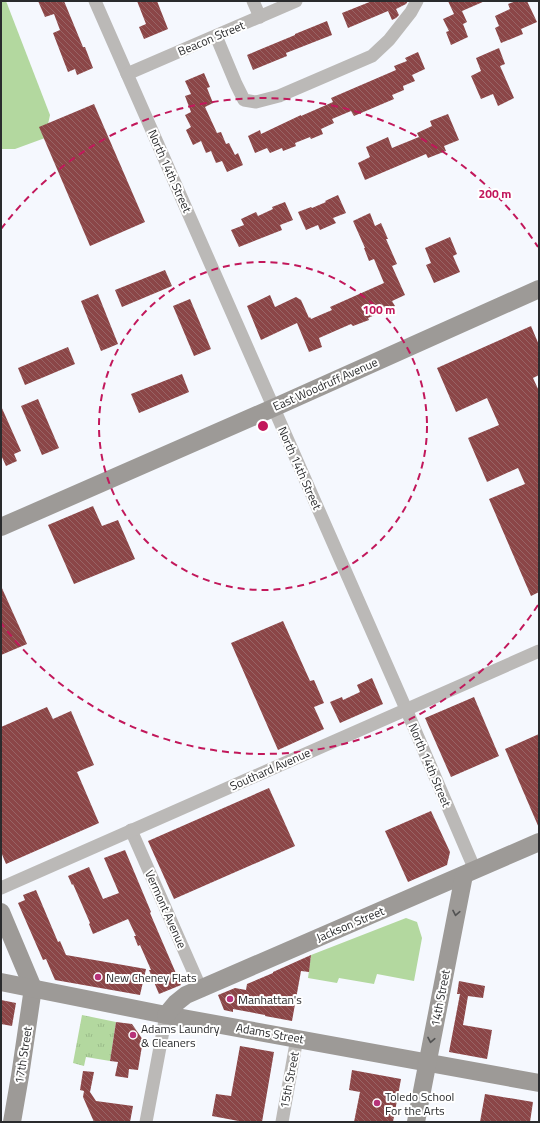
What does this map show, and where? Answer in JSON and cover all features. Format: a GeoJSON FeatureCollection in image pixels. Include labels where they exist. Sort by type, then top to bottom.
{"type":"FeatureCollection","features":[{"type":"Feature","properties":{"kind":"street","name":"North 14th Street"},"geometry":{"type":"LineString","coordinates":[[95,1],[406,709],[469,872]]}},
{"type":"Feature","properties":{"kind":"street"},"geometry":{"type":"LineString","coordinates":[[253,1],[260,17]]}},
{"type":"Feature","properties":{"kind":"street","name":"Beacon Street"},"geometry":{"type":"LineString","coordinates":[[127,74],[296,1]]}},
{"type":"Feature","properties":{"kind":"street"},"geometry":{"type":"LineString","coordinates":[[216,36],[244,100],[256,102],[279,96],[372,56],[390,40],[411,12],[417,1]]}},
{"type":"Feature","properties":{"kind":"street","name":"East Woodruff Avenue"},"geometry":{"type":"LineString","coordinates":[[1,527],[273,408],[539,289]]}},
{"type":"Feature","properties":{"kind":"street","name":"Southard Avenue"},"geometry":{"type":"LineString","coordinates":[[1,888],[406,709],[539,652]]}},
{"type":"Feature","properties":{"kind":"street","name":"Vermont Avenue"},"geometry":{"type":"LineString","coordinates":[[131,830],[201,989]]}},
{"type":"Feature","properties":{"kind":"street","name":"Jackson Street"},"geometry":{"type":"LineString","coordinates":[[166,1015],[176,1003],[186,995],[539,842]]}},
{"type":"Feature","properties":{"kind":"street","name":"14th Street"},"geometry":{"type":"LineString","coordinates":[[416,1122],[427,1062],[469,872]]}},
{"type":"Feature","properties":{"kind":"street"},"geometry":{"type":"LineString","coordinates":[[1,912],[33,988]]}},
{"type":"Feature","properties":{"kind":"street","name":"Adams Street"},"geometry":{"type":"LineString","coordinates":[[1,982],[166,1015],[539,1083]]}},
{"type":"Feature","properties":{"kind":"street","name":"17th Street"},"geometry":{"type":"LineString","coordinates":[[12,1122],[33,988]]}},
{"type":"Feature","properties":{"kind":"street"},"geometry":{"type":"LineString","coordinates":[[146,1122],[166,1015]]}},
{"type":"Feature","properties":{"kind":"street","name":"15th Street"},"geometry":{"type":"LineString","coordinates":[[282,1122],[297,1038]]}},
{"type":"Feature","properties":{"kind":"green space"},"geometry":{"type":"Polygon","coordinates":[[[1,1],[6,1],[50,115],[45,138],[15,149],[1,149],[1,1]]]}},
{"type":"Feature","properties":{"kind":"green space"},"geometry":{"type":"Polygon","coordinates":[[[406,918],[417,922],[422,938],[414,981],[377,974],[374,984],[339,978],[337,983],[308,978],[311,955],[406,918]]]}},
{"type":"Feature","properties":{"kind":"green space"},"geometry":{"type":"Polygon","coordinates":[[[82,1015],[116,1022],[110,1061],[86,1057],[84,1066],[73,1063],[82,1015]]]}},
{"type":"Feature","properties":{"kind":"building"},"geometry":{"type":"Polygon","coordinates":[[[38,1],[64,1],[93,68],[77,75],[75,69],[68,72],[53,33],[60,30],[54,14],[45,17],[38,1]]]}},
{"type":"Feature","properties":{"kind":"building"},"geometry":{"type":"Polygon","coordinates":[[[137,1],[157,1],[168,29],[144,39],[139,27],[146,24],[137,1]]]}},
{"type":"Feature","properties":{"kind":"building"},"geometry":{"type":"Polygon","coordinates":[[[372,1],[408,1],[406,4],[396,9],[399,15],[392,20],[388,11],[348,28],[342,13],[372,1]]]}},
{"type":"Feature","properties":{"kind":"building"},"geometry":{"type":"Polygon","coordinates":[[[448,1],[485,1],[462,11],[467,22],[463,24],[468,37],[451,45],[446,32],[449,31],[443,19],[454,14],[448,1]]]}},
{"type":"Feature","properties":{"kind":"building"},"geometry":{"type":"Polygon","coordinates":[[[516,1],[527,1],[537,22],[521,29],[523,34],[501,43],[495,28],[499,26],[495,16],[510,9],[508,4],[516,1]]]}},
{"type":"Feature","properties":{"kind":"building"},"geometry":{"type":"Polygon","coordinates":[[[327,21],[332,35],[286,53],[287,56],[253,70],[247,55],[327,21]]]}},
{"type":"Feature","properties":{"kind":"building"},"geometry":{"type":"Polygon","coordinates":[[[499,48],[505,64],[500,66],[514,98],[498,106],[493,94],[481,99],[471,76],[481,71],[476,58],[499,48]]]}},
{"type":"Feature","properties":{"kind":"building"},"geometry":{"type":"Polygon","coordinates":[[[418,52],[425,69],[412,75],[415,81],[403,86],[404,90],[392,95],[394,99],[354,116],[351,111],[332,119],[334,123],[321,129],[323,134],[295,143],[296,146],[283,151],[282,148],[270,153],[267,148],[255,153],[248,136],[260,130],[261,134],[333,102],[331,98],[396,70],[394,66],[407,61],[405,58],[418,52]]]}},
{"type":"Feature","properties":{"kind":"building"},"geometry":{"type":"Polygon","coordinates":[[[204,73],[210,87],[207,88],[213,103],[205,107],[217,133],[221,132],[226,144],[229,143],[235,155],[238,153],[243,165],[227,172],[222,161],[216,163],[211,151],[206,153],[201,141],[193,145],[186,130],[191,127],[185,115],[191,112],[185,96],[191,94],[185,81],[204,73]]]}},
{"type":"Feature","properties":{"kind":"building"},"geometry":{"type":"Polygon","coordinates":[[[94,104],[145,222],[90,246],[39,127],[94,104]]]}},
{"type":"Feature","properties":{"kind":"building"},"geometry":{"type":"Polygon","coordinates":[[[448,114],[459,140],[444,146],[446,151],[428,158],[426,154],[365,180],[358,163],[370,157],[366,147],[388,137],[392,148],[419,137],[417,133],[432,126],[430,121],[448,114]]]}},
{"type":"Feature","properties":{"kind":"building"},"geometry":{"type":"Polygon","coordinates":[[[338,195],[346,213],[333,218],[336,223],[320,230],[318,225],[306,230],[298,212],[311,207],[312,208],[338,195]]]}},
{"type":"Feature","properties":{"kind":"building"},"geometry":{"type":"Polygon","coordinates":[[[285,202],[293,220],[280,225],[282,230],[239,247],[231,230],[244,225],[241,219],[256,212],[258,216],[273,209],[272,207],[285,202]]]}},
{"type":"Feature","properties":{"kind":"building"},"geometry":{"type":"Polygon","coordinates":[[[370,213],[375,226],[381,223],[388,239],[386,239],[397,264],[392,266],[405,295],[392,301],[395,306],[368,318],[369,320],[353,326],[351,324],[319,338],[322,347],[309,352],[297,323],[261,340],[247,306],[270,295],[275,307],[296,297],[301,300],[309,318],[310,317],[311,319],[332,310],[330,307],[384,283],[374,259],[369,261],[353,221],[370,213]]]}},
{"type":"Feature","properties":{"kind":"building"},"geometry":{"type":"Polygon","coordinates":[[[450,237],[457,254],[453,256],[460,272],[434,283],[426,265],[431,263],[425,248],[450,237]]]}},
{"type":"Feature","properties":{"kind":"building"},"geometry":{"type":"Polygon","coordinates":[[[165,270],[172,286],[122,307],[115,290],[165,270]]]}},
{"type":"Feature","properties":{"kind":"building"},"geometry":{"type":"Polygon","coordinates":[[[98,294],[118,344],[101,351],[81,301],[98,294]]]}},
{"type":"Feature","properties":{"kind":"building"},"geometry":{"type":"Polygon","coordinates":[[[190,299],[211,349],[194,356],[173,306],[190,299]]]}},
{"type":"Feature","properties":{"kind":"building"},"geometry":{"type":"Polygon","coordinates":[[[531,326],[539,345],[539,375],[533,378],[539,391],[539,592],[531,596],[489,499],[525,484],[518,468],[487,482],[468,438],[499,425],[487,398],[456,412],[437,368],[531,326]]]}},
{"type":"Feature","properties":{"kind":"building"},"geometry":{"type":"Polygon","coordinates":[[[68,347],[75,364],[25,385],[18,368],[68,347]]]}},
{"type":"Feature","properties":{"kind":"building"},"geometry":{"type":"Polygon","coordinates":[[[182,374],[189,392],[139,413],[131,394],[182,374]]]}},
{"type":"Feature","properties":{"kind":"building"},"geometry":{"type":"Polygon","coordinates":[[[38,399],[59,448],[42,455],[21,406],[38,399]]]}},
{"type":"Feature","properties":{"kind":"building"},"geometry":{"type":"Polygon","coordinates":[[[1,406],[21,451],[14,454],[17,461],[6,466],[1,455],[1,406]]]}},
{"type":"Feature","properties":{"kind":"building"},"geometry":{"type":"Polygon","coordinates":[[[93,506],[102,526],[118,520],[135,559],[74,584],[48,525],[93,506]]]}},
{"type":"Feature","properties":{"kind":"building"},"geometry":{"type":"Polygon","coordinates":[[[1,586],[27,644],[1,655],[1,586]]]}},
{"type":"Feature","properties":{"kind":"building"},"geometry":{"type":"Polygon","coordinates":[[[283,621],[310,681],[314,680],[324,703],[314,707],[324,729],[278,750],[231,643],[283,621]]]}},
{"type":"Feature","properties":{"kind":"building"},"geometry":{"type":"Polygon","coordinates":[[[372,678],[383,704],[340,723],[330,702],[342,697],[343,700],[360,692],[357,685],[372,678]]]}},
{"type":"Feature","properties":{"kind":"building"},"geometry":{"type":"Polygon","coordinates":[[[474,697],[499,756],[451,777],[425,718],[474,697]]]}},
{"type":"Feature","properties":{"kind":"building"},"geometry":{"type":"Polygon","coordinates":[[[47,707],[53,719],[71,711],[94,765],[77,772],[99,823],[6,864],[1,852],[1,727],[47,707]]]}},
{"type":"Feature","properties":{"kind":"building"},"geometry":{"type":"Polygon","coordinates":[[[539,734],[539,828],[505,749],[539,734]]]}},
{"type":"Feature","properties":{"kind":"building"},"geometry":{"type":"Polygon","coordinates":[[[269,788],[295,846],[174,899],[148,841],[269,788]]]}},
{"type":"Feature","properties":{"kind":"building"},"geometry":{"type":"Polygon","coordinates":[[[431,811],[450,852],[447,865],[408,882],[385,831],[431,811]]]}},
{"type":"Feature","properties":{"kind":"building"},"geometry":{"type":"Polygon","coordinates":[[[125,850],[181,985],[159,994],[149,970],[151,970],[140,945],[138,946],[134,936],[136,936],[128,919],[93,934],[89,924],[90,923],[68,876],[89,867],[103,899],[119,893],[104,858],[125,850]]]}},
{"type":"Feature","properties":{"kind":"building"},"geometry":{"type":"Polygon","coordinates":[[[36,890],[58,942],[60,941],[66,955],[146,969],[140,995],[55,980],[46,959],[43,960],[18,903],[25,900],[23,895],[36,890]]]}},
{"type":"Feature","properties":{"kind":"building"},"geometry":{"type":"Polygon","coordinates":[[[311,955],[309,972],[301,971],[292,1021],[233,1009],[233,1012],[224,1010],[218,995],[235,988],[246,990],[247,984],[311,955]]]}},
{"type":"Feature","properties":{"kind":"building"},"geometry":{"type":"Polygon","coordinates":[[[459,981],[485,986],[483,998],[468,996],[463,1025],[492,1030],[487,1059],[449,1052],[460,994],[457,994],[459,981]]]}},
{"type":"Feature","properties":{"kind":"building"},"geometry":{"type":"Polygon","coordinates":[[[1,1000],[16,1003],[12,1026],[1,1024],[1,1000]]]}},
{"type":"Feature","properties":{"kind":"building"},"geometry":{"type":"Polygon","coordinates":[[[116,1022],[132,1024],[143,1040],[138,1070],[129,1069],[128,1078],[115,1076],[118,1062],[110,1061],[116,1022]]]}},
{"type":"Feature","properties":{"kind":"building"},"geometry":{"type":"Polygon","coordinates":[[[240,1046],[274,1052],[262,1122],[244,1122],[212,1116],[216,1094],[231,1096],[240,1046]]]}},
{"type":"Feature","properties":{"kind":"building","name":"Toledo School For the Arts"},"geometry":{"type":"Polygon","coordinates":[[[352,1070],[401,1079],[393,1122],[354,1122],[360,1092],[349,1090],[352,1070]]]}},
{"type":"Feature","properties":{"kind":"building"},"geometry":{"type":"Polygon","coordinates":[[[83,1071],[94,1072],[90,1092],[96,1101],[133,1106],[130,1122],[94,1122],[83,1097],[84,1091],[80,1090],[83,1071]]]}},
{"type":"Feature","properties":{"kind":"building"},"geometry":{"type":"Polygon","coordinates":[[[485,1094],[533,1102],[530,1122],[480,1122],[485,1094]]]}},
{"type":"Feature","properties":{"kind":"place","name":"New Cheney Flats"},"geometry":{"type":"Point","coordinates":[98,977]}},
{"type":"Feature","properties":{"kind":"place","name":"Manhattan's"},"geometry":{"type":"Point","coordinates":[230,999]}},
{"type":"Feature","properties":{"kind":"place","name":"Adams Laundry & Cleaners"},"geometry":{"type":"Point","coordinates":[133,1035]}},
{"type":"Feature","properties":{"kind":"place","name":"Toledo School For the Arts"},"geometry":{"type":"Point","coordinates":[377,1103]}}]}
